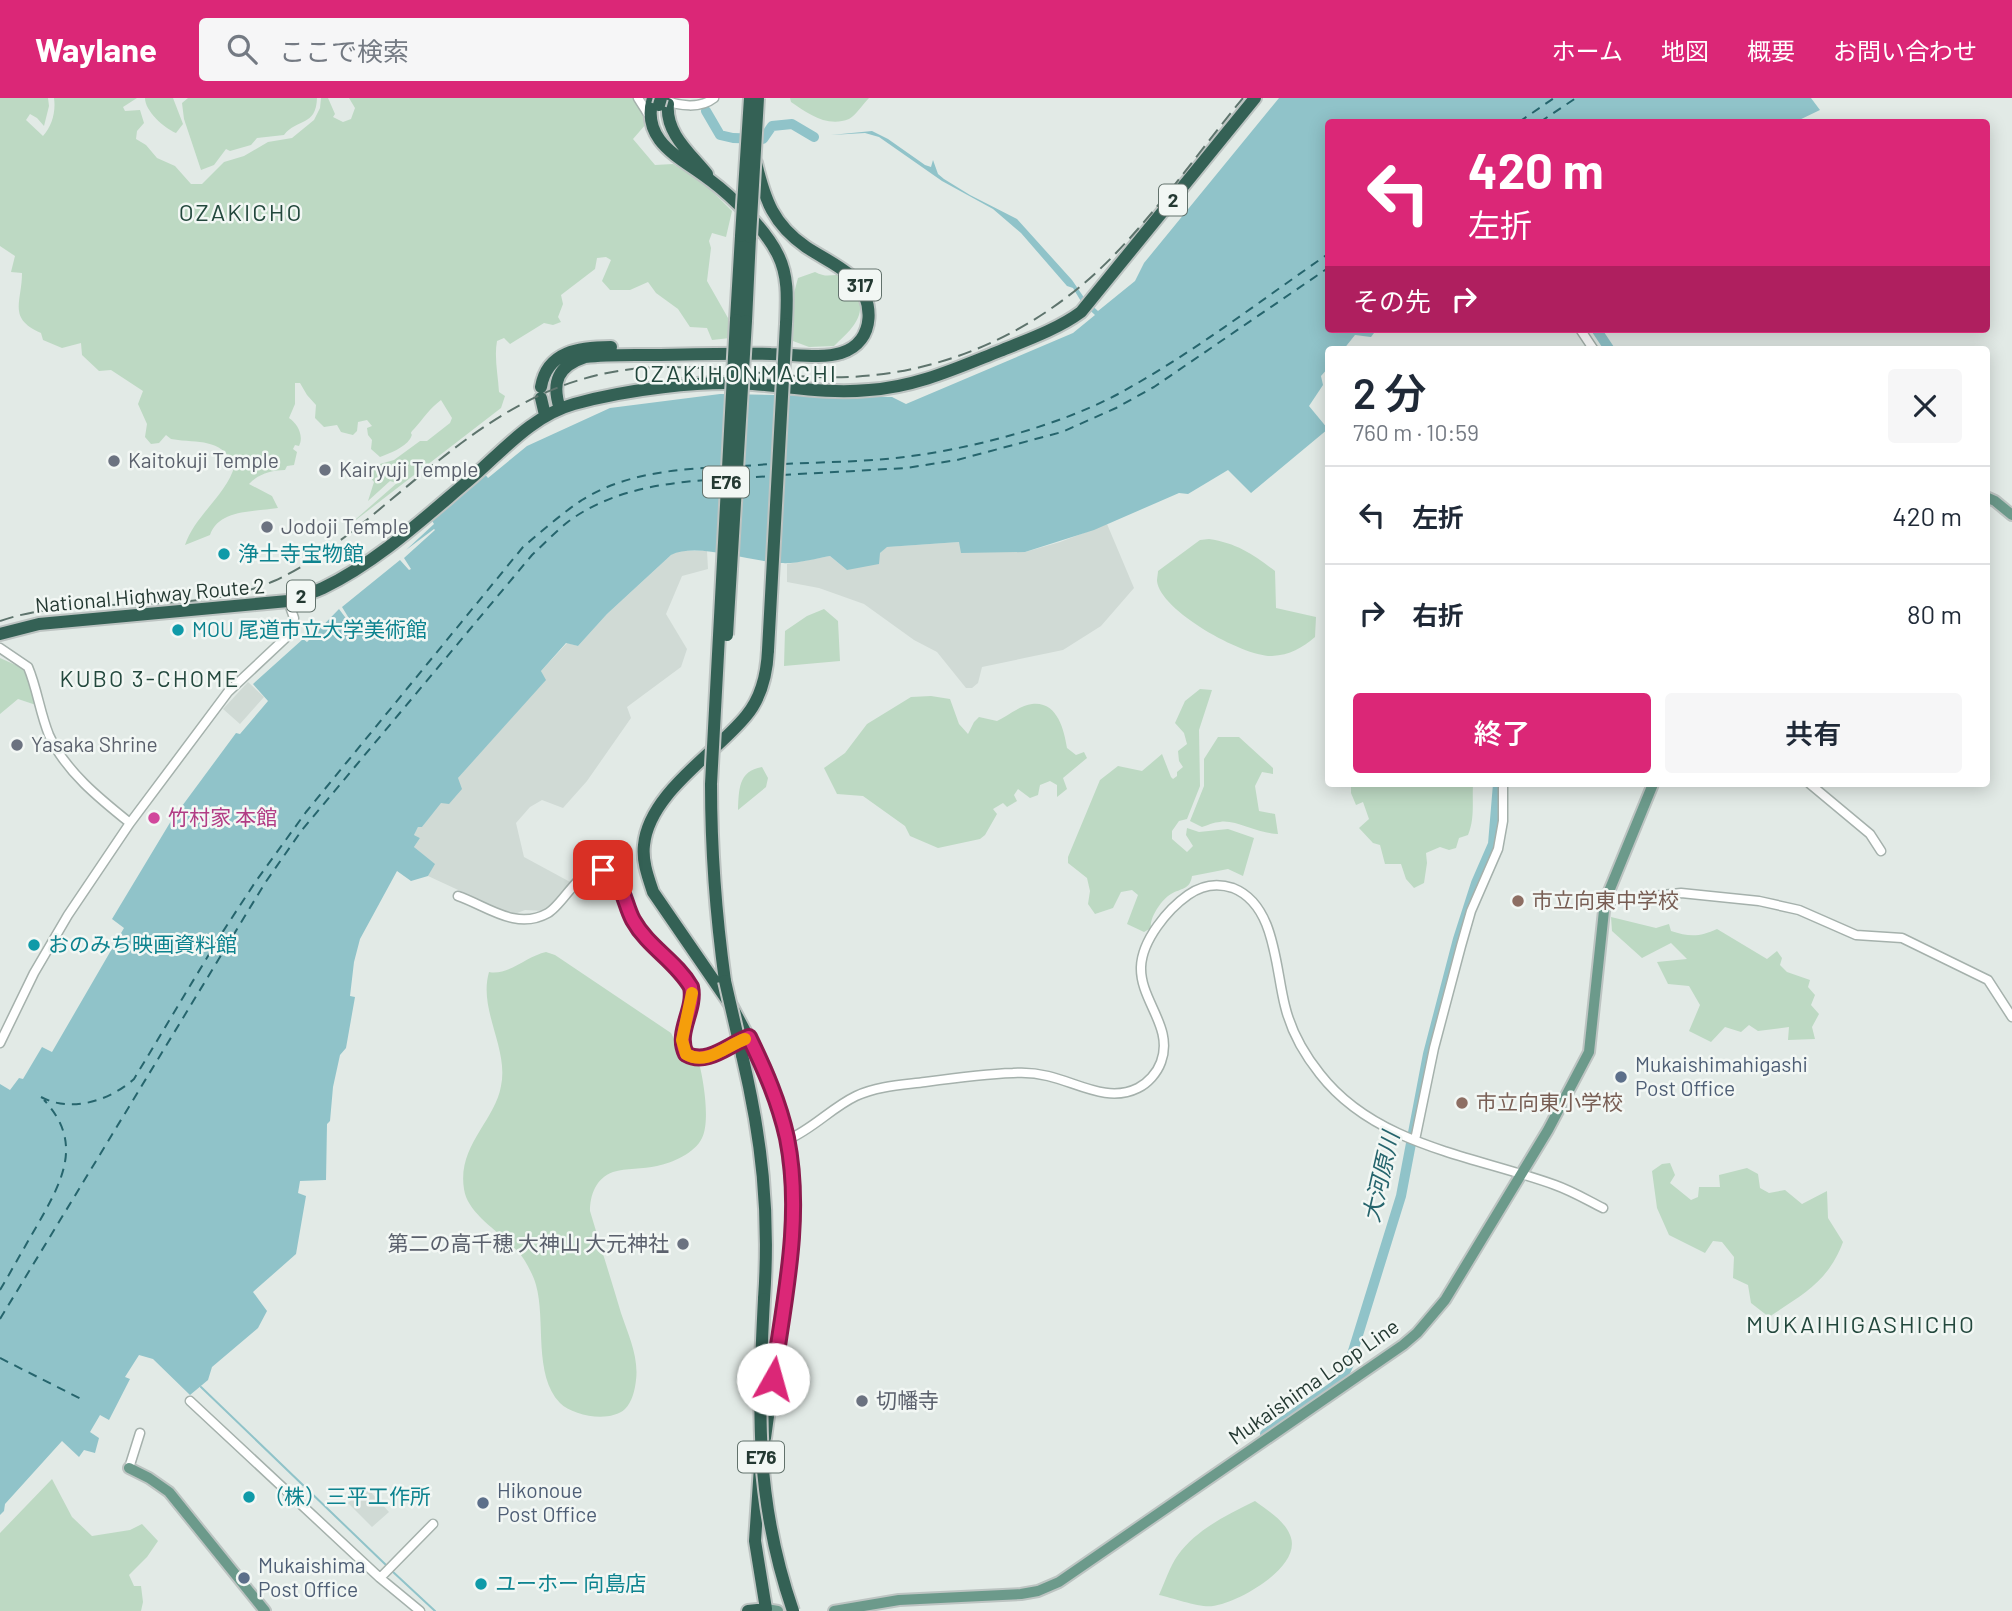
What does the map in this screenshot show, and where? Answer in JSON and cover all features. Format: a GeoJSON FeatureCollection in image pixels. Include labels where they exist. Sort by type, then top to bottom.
{"type":"FeatureCollection","features":[{"type":"Feature","properties":{"kind":"highway","name":"317"},"geometry":{"type":"LineString","coordinates":[[560,409],[556,395],[558,378],[568,364],[585,357],[841,353],[860,340],[866,331],[870,311],[868,299],[854,278],[790,235],[776,220],[765,195],[756,163],[752,98]]}},
{"type":"Feature","properties":{"kind":"highway","name":"E76"},"geometry":{"type":"LineString","coordinates":[[752,98],[715,783],[714,886],[725,981],[758,1126],[764,1166],[767,1222],[760,1389],[761,1456],[771,1535],[793,1611]]}},
{"type":"Feature","properties":{"kind":"highway","name":"National Highway Route 2"},"geometry":{"type":"LineString","coordinates":[[0,634],[39,624],[288,601],[323,588],[375,556],[545,415],[560,409],[602,398],[693,384],[753,384],[826,391],[869,390],[907,385],[932,378],[1011,346],[1070,320],[1088,304],[1255,98]]}},
{"type":"Feature","properties":{"kind":"highway"},"geometry":{"type":"LineString","coordinates":[[661,100],[652,119],[665,148],[714,183]]}},
{"type":"Feature","properties":{"kind":"highway"},"geometry":{"type":"LineString","coordinates":[[661,100],[659,114],[665,133],[681,153],[764,234],[778,255],[786,278],[786,324],[764,681],[748,715],[664,800],[650,822],[643,847],[647,875],[653,892],[732,1007],[749,1037],[774,1091],[787,1140],[793,1192],[793,1235],[755,1522],[755,1541],[770,1610],[748,1611]]}},
{"type":"Feature","properties":{"kind":"highway","name":"317"},"geometry":{"type":"LineString","coordinates":[[545,415],[541,393],[546,370],[551,363],[573,349],[641,348],[755,354]]}},
{"type":"Feature","properties":{"kind":"main road"},"geometry":{"type":"LineString","coordinates":[[1990,499],[2012,515]]}},
{"type":"Feature","properties":{"kind":"main road","name":"Mukaishima Loop Line"},"geometry":{"type":"LineString","coordinates":[[834,1611],[900,1600],[1021,1594],[1038,1591],[1059,1582],[1417,1333],[1445,1300],[1548,1130],[1589,1052],[1605,901],[1652,787]]}},
{"type":"Feature","properties":{"kind":"main road"},"geometry":{"type":"LineString","coordinates":[[129,1468],[169,1492],[265,1611]]}},
{"type":"Feature","properties":{"kind":"street"},"geometry":{"type":"LineString","coordinates":[[638,98],[652,119]]}},
{"type":"Feature","properties":{"kind":"street"},"geometry":{"type":"LineString","coordinates":[[661,100],[685,101],[704,98]]}},
{"type":"Feature","properties":{"kind":"street"},"geometry":{"type":"LineString","coordinates":[[661,100],[695,105],[714,98]]}},
{"type":"Feature","properties":{"kind":"street"},"geometry":{"type":"LineString","coordinates":[[0,1042],[34,973],[68,915],[130,824],[228,692],[293,631],[294,618],[288,601]]}},
{"type":"Feature","properties":{"kind":"street"},"geometry":{"type":"LineString","coordinates":[[0,648],[28,667],[48,733],[65,760],[100,798],[130,824]]}},
{"type":"Feature","properties":{"kind":"street"},"geometry":{"type":"LineString","coordinates":[[1415,1140],[1434,1048],[1464,934],[1483,880],[1498,849],[1503,821],[1503,787]]}},
{"type":"Feature","properties":{"kind":"street"},"geometry":{"type":"LineString","coordinates":[[1814,787],[1870,834],[1881,851]]}},
{"type":"Feature","properties":{"kind":"street"},"geometry":{"type":"LineString","coordinates":[[458,896],[509,919],[531,919],[555,908],[584,874],[597,869],[608,872],[618,882],[629,914],[641,933],[676,967],[691,987],[690,1011],[682,1040],[686,1054],[692,1058],[705,1058],[749,1037]]}},
{"type":"Feature","properties":{"kind":"street"},"geometry":{"type":"LineString","coordinates":[[787,1140],[803,1133],[858,1095],[889,1086],[1030,1073],[1112,1094],[1127,1093],[1142,1087],[1158,1069],[1164,1050],[1163,1029],[1147,993],[1141,966],[1147,946],[1162,921],[1179,902],[1196,890],[1216,884],[1241,892],[1258,907],[1268,929],[1290,1021],[1307,1056],[1319,1073],[1353,1106],[1415,1140],[1458,1157],[1572,1192],[1603,1208]]}},
{"type":"Feature","properties":{"kind":"street"},"geometry":{"type":"LineString","coordinates":[[1605,901],[1681,894],[1759,901],[1799,910],[1856,935],[1902,938],[1988,980],[2012,1017]]}},
{"type":"Feature","properties":{"kind":"street"},"geometry":{"type":"LineString","coordinates":[[190,1401],[420,1611]]}},
{"type":"Feature","properties":{"kind":"street"},"geometry":{"type":"LineString","coordinates":[[129,1468],[140,1433]]}},
{"type":"Feature","properties":{"kind":"street"},"geometry":{"type":"LineString","coordinates":[[381,1576],[433,1524]]}},
{"type":"Feature","properties":{"kind":"shaded area"},"geometry":{"type":"Polygon","coordinates":[[[1107,524],[1134,588],[1101,626],[1063,650],[982,667],[978,683],[972,688],[966,688],[937,652],[914,640],[864,604],[819,588],[787,582],[787,564],[830,556],[847,570],[880,553],[886,547],[959,542],[1025,552],[1107,524]]]}},
{"type":"Feature","properties":{"kind":"shaded area"},"geometry":{"type":"Polygon","coordinates":[[[678,551],[707,551],[708,569],[682,576],[666,614],[687,649],[681,667],[627,707],[631,718],[587,781],[563,808],[542,800],[530,807],[516,823],[524,857],[572,883],[565,894],[544,911],[525,910],[512,915],[428,876],[434,864],[414,847],[420,838],[414,835],[418,827],[422,827],[457,779],[545,680],[541,671],[567,643],[578,646],[607,614],[678,551]]]}},
{"type":"Feature","properties":{"kind":"shaded area"},"geometry":{"type":"Polygon","coordinates":[[[248,682],[264,697],[240,724],[223,709],[248,682]]]}},
{"type":"Feature","properties":{"kind":"shaded area"},"geometry":{"type":"Polygon","coordinates":[[[366,1487],[389,1512],[372,1527],[348,1503],[366,1487]]]}},
{"type":"Feature","properties":{"kind":"green space"},"geometry":{"type":"Polygon","coordinates":[[[0,98],[48,98],[49,106],[44,126],[30,114],[26,120],[43,136],[53,118],[54,98],[137,98],[123,107],[125,111],[140,110],[144,123],[137,131],[136,139],[146,145],[157,158],[175,166],[191,184],[202,184],[224,162],[244,156],[268,142],[292,138],[314,120],[321,98],[328,98],[335,114],[333,117],[343,122],[351,119],[355,108],[349,98],[633,98],[646,124],[633,139],[655,165],[673,164],[703,182],[732,211],[726,237],[712,233],[709,241],[711,248],[707,281],[728,318],[730,338],[712,340],[707,328],[690,327],[678,309],[656,293],[648,282],[630,290],[610,290],[602,281],[611,260],[606,257],[597,258],[595,269],[561,295],[563,304],[558,317],[561,322],[553,325],[544,323],[510,344],[504,338],[497,341],[499,392],[505,396],[501,408],[348,526],[397,483],[390,481],[368,501],[374,482],[369,476],[373,466],[394,460],[420,441],[427,441],[450,423],[452,418],[441,400],[412,431],[407,442],[380,457],[371,449],[372,440],[367,428],[372,426],[367,420],[358,422],[357,431],[353,435],[341,432],[337,425],[324,427],[315,418],[316,405],[300,383],[295,383],[295,404],[289,418],[295,423],[301,438],[299,446],[295,445],[293,449],[297,452],[294,465],[287,466],[285,470],[261,475],[249,484],[272,496],[278,508],[229,516],[221,520],[210,535],[185,545],[196,524],[225,486],[235,465],[222,450],[208,443],[171,439],[166,435],[159,443],[151,444],[145,437],[147,424],[138,404],[143,391],[111,370],[99,371],[82,355],[81,343],[62,348],[43,340],[41,333],[30,327],[20,315],[22,273],[11,272],[15,256],[0,246],[0,98]]]}},
{"type":"Feature","properties":{"kind":"green space"},"geometry":{"type":"Polygon","coordinates":[[[145,98],[173,98],[183,124],[176,133],[156,118],[148,108],[145,98]]]}},
{"type":"Feature","properties":{"kind":"green space"},"geometry":{"type":"Polygon","coordinates":[[[188,98],[317,98],[310,118],[284,135],[257,138],[251,145],[230,151],[226,149],[214,165],[201,170],[184,119],[182,103],[188,98]]]}},
{"type":"Feature","properties":{"kind":"green space"},"geometry":{"type":"Polygon","coordinates":[[[790,98],[869,98],[849,119],[833,122],[811,115],[791,102],[790,98]]]}},
{"type":"Feature","properties":{"kind":"green space"},"geometry":{"type":"Polygon","coordinates":[[[815,272],[844,277],[858,297],[860,306],[857,320],[834,346],[809,347],[793,341],[794,293],[798,278],[815,272]]]}},
{"type":"Feature","properties":{"kind":"green space"},"geometry":{"type":"Polygon","coordinates":[[[1200,540],[1228,543],[1245,551],[1275,571],[1276,608],[1316,617],[1315,637],[1290,652],[1272,656],[1259,654],[1224,641],[1172,606],[1157,581],[1158,571],[1200,540]]]}},
{"type":"Feature","properties":{"kind":"green space"},"geometry":{"type":"Polygon","coordinates":[[[824,609],[838,621],[840,661],[784,666],[785,631],[807,616],[824,609]]]}},
{"type":"Feature","properties":{"kind":"green space"},"geometry":{"type":"Polygon","coordinates":[[[0,658],[27,670],[36,705],[18,699],[0,714],[0,658]]]}},
{"type":"Feature","properties":{"kind":"green space"},"geometry":{"type":"Polygon","coordinates":[[[1200,689],[1212,690],[1199,730],[1200,786],[1187,819],[1179,821],[1172,831],[1172,839],[1187,852],[1193,846],[1186,835],[1187,828],[1199,832],[1228,829],[1254,838],[1243,876],[1228,869],[1192,876],[1187,886],[1164,900],[1154,914],[1151,928],[1144,932],[1127,924],[1138,895],[1132,890],[1121,892],[1113,908],[1095,914],[1088,904],[1090,891],[1087,878],[1068,863],[1068,857],[1100,780],[1118,766],[1142,771],[1162,754],[1171,777],[1173,779],[1177,776],[1177,772],[1183,767],[1178,751],[1187,744],[1184,733],[1175,723],[1185,701],[1200,689]]]}},
{"type":"Feature","properties":{"kind":"green space"},"geometry":{"type":"Polygon","coordinates":[[[911,697],[950,699],[959,724],[968,734],[979,717],[997,721],[1019,708],[1041,704],[1048,707],[1058,718],[1067,748],[1076,755],[1084,752],[1087,758],[1063,778],[1067,789],[1057,797],[1057,785],[1050,781],[1040,785],[1038,795],[1030,798],[1018,789],[1014,795],[1017,801],[1007,807],[1003,803],[993,809],[997,814],[980,839],[938,848],[910,836],[905,826],[863,796],[837,794],[824,768],[845,753],[867,724],[911,697]]]}},
{"type":"Feature","properties":{"kind":"green space"},"geometry":{"type":"Polygon","coordinates":[[[1218,737],[1239,737],[1273,768],[1273,774],[1262,772],[1255,786],[1259,811],[1275,814],[1278,834],[1233,823],[1218,822],[1202,827],[1190,821],[1204,786],[1204,759],[1218,737]]]}},
{"type":"Feature","properties":{"kind":"green space"},"geometry":{"type":"Polygon","coordinates":[[[762,767],[768,778],[766,787],[738,810],[741,782],[748,773],[762,767]]]}},
{"type":"Feature","properties":{"kind":"green space"},"geometry":{"type":"Polygon","coordinates":[[[1351,787],[1473,787],[1470,829],[1468,835],[1459,838],[1456,848],[1449,850],[1440,847],[1426,853],[1424,883],[1414,888],[1406,879],[1401,864],[1385,864],[1380,845],[1373,843],[1359,828],[1369,819],[1363,802],[1356,805],[1351,787]]]}},
{"type":"Feature","properties":{"kind":"green space"},"geometry":{"type":"Polygon","coordinates":[[[1611,917],[1656,928],[1669,924],[1671,931],[1689,935],[1705,934],[1717,929],[1767,959],[1777,951],[1782,958],[1780,965],[1787,972],[1810,980],[1808,987],[1815,995],[1811,1005],[1819,1014],[1812,1027],[1815,1039],[1788,1040],[1789,1027],[1758,1031],[1749,1025],[1741,1032],[1725,1027],[1711,1042],[1689,1031],[1700,1005],[1689,986],[1668,984],[1657,962],[1687,959],[1671,943],[1642,958],[1612,931],[1611,917]]]}},
{"type":"Feature","properties":{"kind":"green space"},"geometry":{"type":"Polygon","coordinates":[[[546,952],[555,955],[671,1033],[682,1055],[700,1067],[704,1093],[704,1131],[694,1148],[682,1157],[663,1165],[613,1172],[602,1178],[591,1199],[590,1211],[632,1346],[637,1371],[634,1392],[625,1409],[610,1416],[592,1416],[566,1408],[552,1391],[543,1363],[539,1299],[533,1276],[519,1252],[473,1209],[464,1189],[466,1160],[492,1111],[501,1086],[501,1058],[487,1000],[489,972],[503,971],[546,952]]]}},
{"type":"Feature","properties":{"kind":"green space"},"geometry":{"type":"Polygon","coordinates":[[[1670,1163],[1675,1175],[1670,1183],[1691,1200],[1698,1197],[1699,1187],[1720,1187],[1719,1175],[1747,1168],[1758,1174],[1760,1188],[1769,1193],[1785,1190],[1802,1204],[1827,1191],[1828,1218],[1843,1242],[1837,1256],[1813,1286],[1769,1317],[1751,1303],[1748,1285],[1733,1278],[1734,1257],[1722,1242],[1713,1241],[1705,1253],[1669,1235],[1657,1208],[1652,1171],[1662,1164],[1670,1163]]]}},
{"type":"Feature","properties":{"kind":"green space"},"geometry":{"type":"Polygon","coordinates":[[[52,1479],[72,1517],[92,1536],[130,1530],[142,1524],[158,1541],[129,1575],[134,1586],[141,1586],[141,1611],[0,1611],[0,1533],[52,1479]]]}},
{"type":"Feature","properties":{"kind":"green space"},"geometry":{"type":"Polygon","coordinates":[[[1255,1501],[1279,1520],[1290,1535],[1292,1547],[1278,1570],[1266,1581],[1238,1598],[1213,1606],[1159,1595],[1172,1564],[1194,1538],[1213,1523],[1255,1501]]]}},
{"type":"Feature","properties":{"kind":"water"},"geometry":{"type":"Polygon","coordinates":[[[1279,98],[1811,98],[1820,110],[1801,119],[1325,119],[1325,333],[1374,333],[1371,337],[1355,335],[1346,346],[1325,346],[1325,371],[1321,376],[1323,385],[1309,406],[1325,425],[1325,431],[1251,493],[1228,470],[1188,494],[1179,493],[1094,530],[1025,552],[961,553],[959,542],[887,547],[880,553],[879,564],[847,570],[830,556],[787,563],[695,551],[671,555],[607,614],[578,646],[566,643],[541,671],[546,680],[458,778],[462,789],[449,804],[441,803],[422,827],[418,827],[414,835],[420,838],[414,847],[435,864],[428,876],[411,881],[397,871],[360,939],[354,962],[350,996],[355,997],[346,1048],[340,1055],[333,1087],[330,1121],[327,1124],[326,1180],[300,1181],[298,1193],[306,1196],[296,1254],[253,1292],[267,1311],[258,1328],[212,1367],[208,1380],[190,1395],[153,1359],[139,1355],[125,1377],[130,1379],[109,1420],[100,1415],[90,1432],[99,1438],[95,1453],[84,1450],[79,1457],[62,1441],[5,1504],[0,1515],[0,1084],[10,1090],[19,1078],[23,1079],[42,1047],[52,1052],[124,928],[112,919],[171,821],[236,733],[240,734],[268,701],[253,684],[303,639],[307,642],[339,609],[348,621],[350,620],[342,607],[400,560],[411,569],[404,558],[435,530],[406,550],[434,524],[431,519],[484,473],[488,478],[527,446],[610,408],[720,394],[892,397],[906,404],[1073,333],[1095,315],[1021,233],[993,209],[942,181],[879,137],[865,133],[831,135],[872,131],[925,165],[931,167],[933,160],[938,174],[944,179],[1017,219],[1098,311],[1135,281],[1144,263],[1279,98]]]}},
{"type":"Feature","properties":{"kind":"waterway"},"geometry":{"type":"LineString","coordinates":[[706,111],[720,135],[763,139],[772,126],[792,124],[814,137]]}},
{"type":"Feature","properties":{"kind":"waterway","name":"大河原川"},"geometry":{"type":"LineString","coordinates":[[1599,333],[1607,346]]}},
{"type":"Feature","properties":{"kind":"waterway","name":"大河原川"},"geometry":{"type":"LineString","coordinates":[[1265,1434],[1334,1386],[1342,1379],[1349,1364],[1401,1196],[1428,1054],[1458,939],[1476,883],[1493,844],[1498,787]]}},
{"type":"Feature","properties":{"kind":"waterway"},"geometry":{"type":"LineString","coordinates":[[201,1387],[386,1565]]}},
{"type":"Feature","properties":{"kind":"waterway"},"geometry":{"type":"LineString","coordinates":[[392,1571],[435,1611]]}},
{"type":"Feature","properties":{"kind":"ferry route"},"geometry":{"type":"LineString","coordinates":[[1523,119],[1554,98]]}},
{"type":"Feature","properties":{"kind":"ferry route"},"geometry":{"type":"LineString","coordinates":[[1544,119],[1576,98]]}},
{"type":"Feature","properties":{"kind":"ferry route"},"geometry":{"type":"LineString","coordinates":[[784,464],[923,454],[981,443],[1068,416],[1120,393],[1174,361],[1325,256]]}},
{"type":"Feature","properties":{"kind":"ferry route"},"geometry":{"type":"LineString","coordinates":[[782,475],[906,468],[957,460],[1062,432],[1116,408],[1154,387],[1325,270]]}},
{"type":"Feature","properties":{"kind":"ferry route"},"geometry":{"type":"LineString","coordinates":[[742,466],[771,464]]}},
{"type":"Feature","properties":{"kind":"ferry route"},"geometry":{"type":"LineString","coordinates":[[41,1097],[65,1104],[89,1102],[113,1093],[134,1079],[220,936],[306,812],[523,547],[582,500],[615,484],[668,471],[722,467]]}},
{"type":"Feature","properties":{"kind":"ferry route"},"geometry":{"type":"LineString","coordinates":[[740,478],[773,476]]}},
{"type":"Feature","properties":{"kind":"ferry route"},"geometry":{"type":"LineString","coordinates":[[0,1319],[265,883],[302,830],[532,555],[569,521],[604,501],[661,485],[721,479]]}},
{"type":"Feature","properties":{"kind":"ferry route"},"geometry":{"type":"LineString","coordinates":[[0,1290],[55,1193],[65,1162],[63,1131],[44,1100]]}},
{"type":"Feature","properties":{"kind":"ferry route"},"geometry":{"type":"LineString","coordinates":[[0,1358],[85,1401]]}},
{"type":"Feature","properties":{"kind":"railway"},"geometry":{"type":"LineString","coordinates":[[0,621],[33,612],[68,607],[207,599],[274,581],[335,544],[469,437],[496,419],[523,403],[583,379],[612,372],[670,367],[816,377],[859,376],[941,362],[980,348],[1017,330],[1052,308],[1116,253],[1243,98]]}},
{"type":"Feature","properties":{"kind":"slow traffic"},"geometry":{"type":"LineString","coordinates":[[692,993],[682,1040],[686,1054],[692,1058],[705,1058],[745,1039]]}},
{"type":"Feature","properties":{"kind":"place","name":"Kaitokuji Temple"},"geometry":{"type":"Point","coordinates":[114,461]}},
{"type":"Feature","properties":{"kind":"place","name":"Kairyuji Temple"},"geometry":{"type":"Point","coordinates":[325,470]}},
{"type":"Feature","properties":{"kind":"place","name":"Jodoji Temple"},"geometry":{"type":"Point","coordinates":[267,527]}},
{"type":"Feature","properties":{"kind":"place","name":"浄土寺宝物館"},"geometry":{"type":"Point","coordinates":[224,554]}},
{"type":"Feature","properties":{"kind":"place","name":"MOU 尾道市立大学美術館"},"geometry":{"type":"Point","coordinates":[178,630]}},
{"type":"Feature","properties":{"kind":"place","name":"Yasaka Shrine"},"geometry":{"type":"Point","coordinates":[17,745]}},
{"type":"Feature","properties":{"kind":"place","name":"竹村家 本館"},"geometry":{"type":"Point","coordinates":[154,818]}},
{"type":"Feature","properties":{"kind":"place","name":"市立向東中学校"},"geometry":{"type":"Point","coordinates":[1518,901]}},
{"type":"Feature","properties":{"kind":"place","name":"おのみち映画資料館"},"geometry":{"type":"Point","coordinates":[34,945]}},
{"type":"Feature","properties":{"kind":"place","name":"Mukaishimahigashi Post Office"},"geometry":{"type":"Point","coordinates":[1621,1077]}},
{"type":"Feature","properties":{"kind":"place","name":"市立向東小学校"},"geometry":{"type":"Point","coordinates":[1462,1103]}},
{"type":"Feature","properties":{"kind":"place","name":"第二の高千穂 大神山 大元神社"},"geometry":{"type":"Point","coordinates":[683,1244]}},
{"type":"Feature","properties":{"kind":"place","name":"切幡寺"},"geometry":{"type":"Point","coordinates":[862,1401]}},
{"type":"Feature","properties":{"kind":"place","name":"（株）三平工作所"},"geometry":{"type":"Point","coordinates":[249,1497]}},
{"type":"Feature","properties":{"kind":"place","name":"Hikonoue Post Office"},"geometry":{"type":"Point","coordinates":[483,1503]}},
{"type":"Feature","properties":{"kind":"place","name":"Mukaishima Post Office"},"geometry":{"type":"Point","coordinates":[244,1578]}},
{"type":"Feature","properties":{"kind":"place","name":"ユーホー 向島店"},"geometry":{"type":"Point","coordinates":[481,1584]}},
{"type":"Feature","properties":{"kind":"district","name":"OZAKICHO"},"geometry":{"type":"Point","coordinates":[241,213]}},
{"type":"Feature","properties":{"kind":"district","name":"OZAKIHONMACHI"},"geometry":{"type":"Point","coordinates":[736,374]}},
{"type":"Feature","properties":{"kind":"district","name":"KUBO 3-CHOME"},"geometry":{"type":"Point","coordinates":[150,679]}},
{"type":"Feature","properties":{"kind":"district","name":"MUKAIHIGASHICHO"},"geometry":{"type":"Point","coordinates":[1861,1325]}},
{"type":"Feature","properties":{"kind":"route"},"geometry":{"type":"LineString","coordinates":[[603,870],[613,875],[618,882],[629,914],[641,933],[685,976],[691,987],[690,1011],[682,1040],[686,1054],[692,1058],[705,1058],[749,1037],[774,1091],[791,1165],[793,1235],[773,1379]]}}]}
